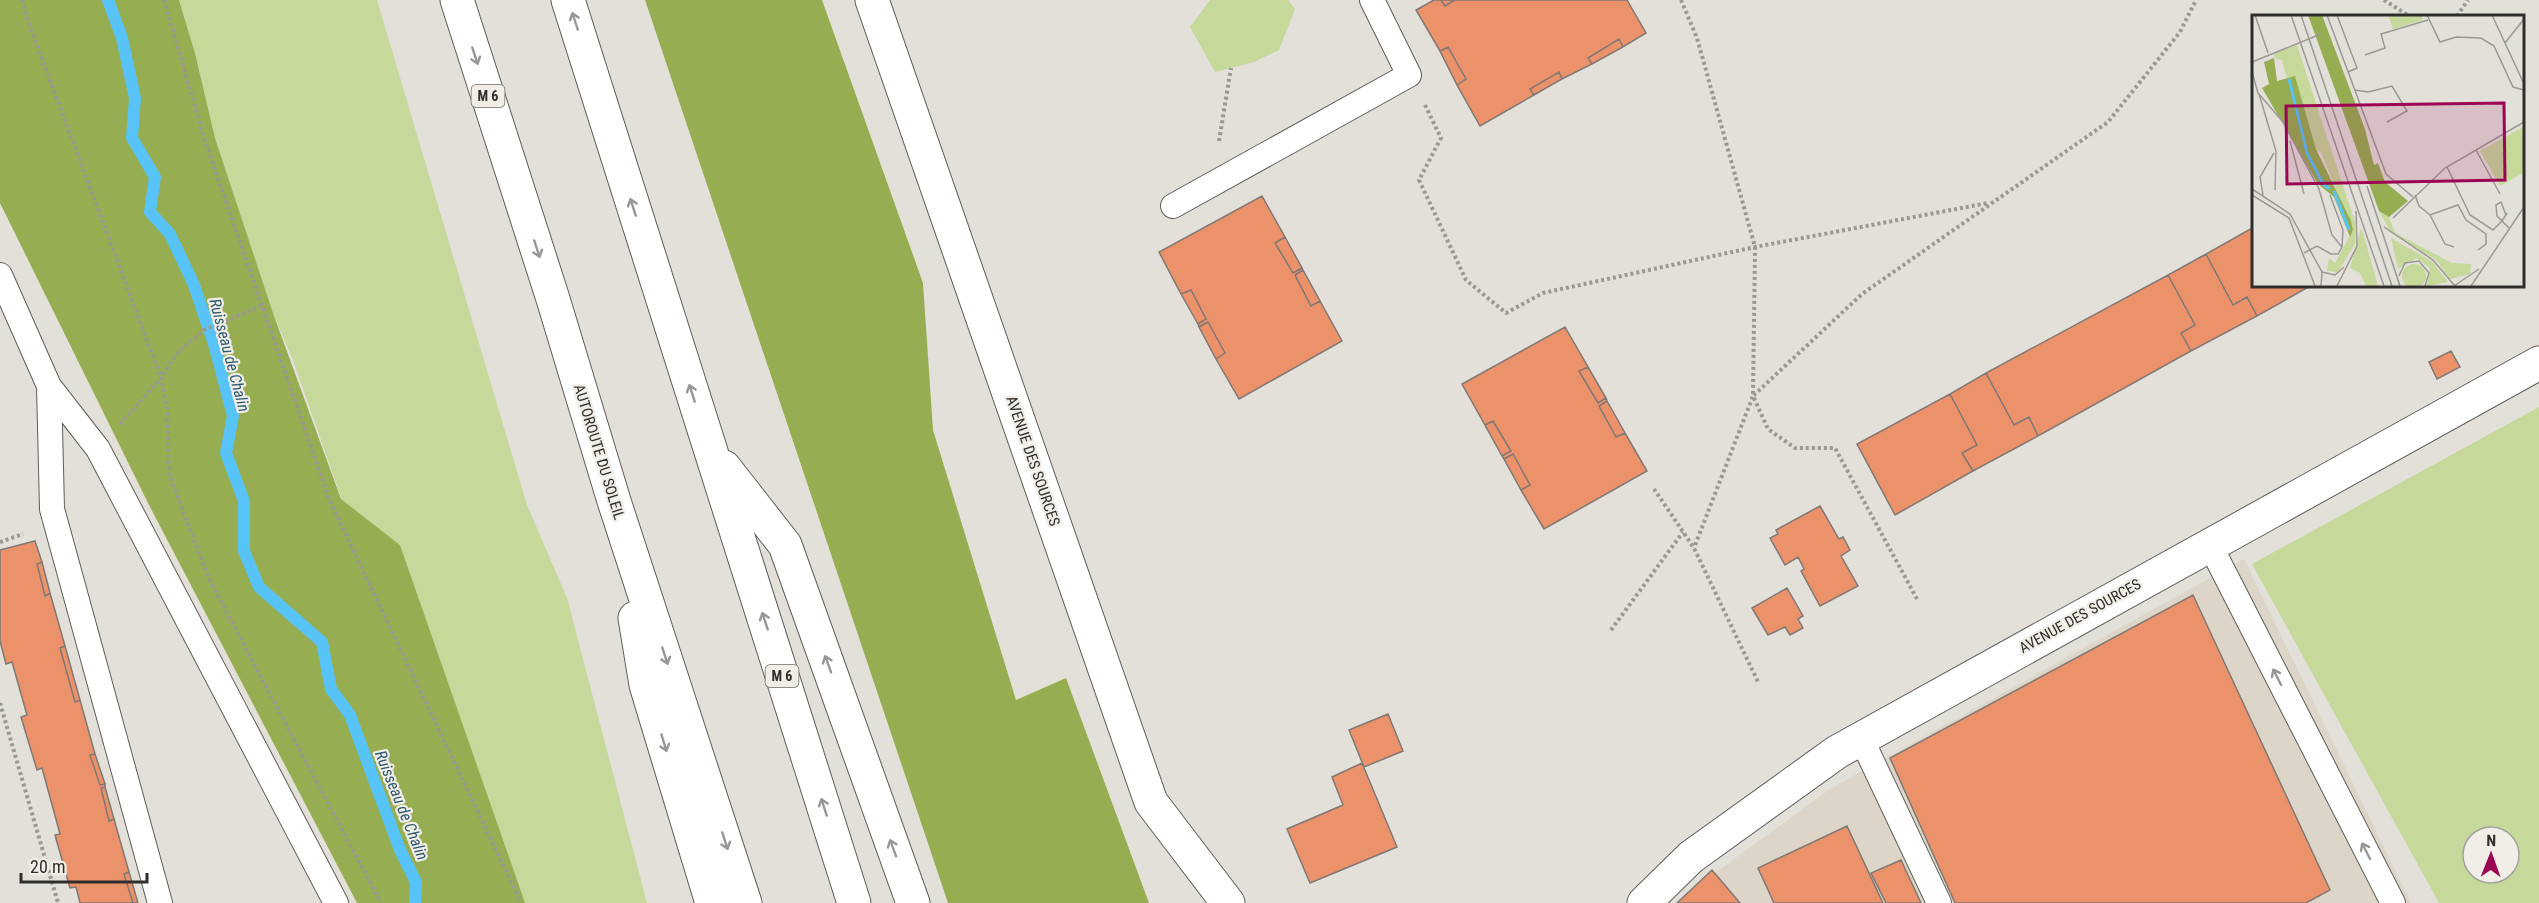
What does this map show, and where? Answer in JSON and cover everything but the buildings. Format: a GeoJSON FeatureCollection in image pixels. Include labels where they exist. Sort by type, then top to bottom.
{"type":"FeatureCollection","features":[{"type":"Feature","properties":{"kind":"main road","name":"AUTOROUTE DU SOLEIL"},"geometry":{"type":"LineString","coordinates":[[458,0],[614,501],[745,903]]}},
{"type":"Feature","properties":{"kind":"main road","name":"M 6"},"geometry":{"type":"LineString","coordinates":[[568,0],[854,903]]}},
{"type":"Feature","properties":{"kind":"main road","name":"AVENUE DES SOURCES"},"geometry":{"type":"LineString","coordinates":[[872,0],[1151,802],[1228,903]]}},
{"type":"Feature","properties":{"kind":"main road","name":"AVENUE DES SOURCES"},"geometry":{"type":"LineString","coordinates":[[1644,903],[1691,857],[1837,752],[2539,363]]}},
{"type":"Feature","properties":{"kind":"main road"},"geometry":{"type":"LineString","coordinates":[[710,449],[785,545],[913,903]]}},
{"type":"Feature","properties":{"kind":"main road"},"geometry":{"type":"LineString","coordinates":[[614,501],[646,685],[712,903]]}},
{"type":"Feature","properties":{"kind":"lane"},"geometry":{"type":"LineString","coordinates":[[1173,206],[1409,75],[1372,0]]}},
{"type":"Feature","properties":{"kind":"lane"},"geometry":{"type":"LineString","coordinates":[[0,275],[49,386],[98,449],[336,903]]}},
{"type":"Feature","properties":{"kind":"lane"},"geometry":{"type":"LineString","coordinates":[[49,386],[52,509],[160,903]]}},
{"type":"Feature","properties":{"kind":"lane"},"geometry":{"type":"LineString","coordinates":[[2210,545],[2393,903]]}},
{"type":"Feature","properties":{"kind":"lane"},"geometry":{"type":"LineString","coordinates":[[1861,738],[1939,903]]}},
{"type":"Feature","properties":{"kind":"path"},"geometry":{"type":"LineString","coordinates":[[22,0],[161,378],[167,408],[170,474],[209,579],[381,903]]}},
{"type":"Feature","properties":{"kind":"path"},"geometry":{"type":"LineString","coordinates":[[165,0],[206,144],[329,499],[519,903]]}},
{"type":"Feature","properties":{"kind":"path"},"geometry":{"type":"LineString","coordinates":[[1681,0],[1697,38],[1755,247],[1753,396],[1694,548]]}},
{"type":"Feature","properties":{"kind":"path"},"geometry":{"type":"LineString","coordinates":[[1753,396],[1862,294],[2108,122],[2180,32],[2196,0]]}},
{"type":"Feature","properties":{"kind":"path"},"geometry":{"type":"LineString","coordinates":[[2384,0],[2407,15]]}},
{"type":"Feature","properties":{"kind":"path"},"geometry":{"type":"LineString","coordinates":[[2458,15],[2468,0]]}},
{"type":"Feature","properties":{"kind":"path"},"geometry":{"type":"LineString","coordinates":[[1212,185],[1231,68]]}},
{"type":"Feature","properties":{"kind":"path"},"geometry":{"type":"LineString","coordinates":[[1409,75],[1442,138],[1419,180],[1466,280],[1506,313],[1544,293],[1755,247],[1991,202]]}},
{"type":"Feature","properties":{"kind":"path"},"geometry":{"type":"LineString","coordinates":[[98,449],[161,378],[178,352],[204,330],[261,306]]}},
{"type":"Feature","properties":{"kind":"path"},"geometry":{"type":"LineString","coordinates":[[1753,396],[1768,429],[1795,448],[1835,448],[1917,599]]}},
{"type":"Feature","properties":{"kind":"path"},"geometry":{"type":"LineString","coordinates":[[1654,489],[1694,548],[1759,684]]}},
{"type":"Feature","properties":{"kind":"path"},"geometry":{"type":"LineString","coordinates":[[1611,630],[1683,532]]}},
{"type":"Feature","properties":{"kind":"path"},"geometry":{"type":"LineString","coordinates":[[0,703],[58,903]]}},
{"type":"Feature","properties":{"kind":"shaded area"},"geometry":{"type":"Polygon","coordinates":[[[2244,559],[2411,903],[1740,903],[1715,873],[1830,789],[2244,559]]]}},
{"type":"Feature","properties":{"kind":"green space"},"geometry":{"type":"Polygon","coordinates":[[[0,0],[179,0],[195,53],[215,138],[274,316],[341,499],[400,545],[525,903],[357,903],[149,505],[0,203],[0,0]]]}},
{"type":"Feature","properties":{"kind":"green space"},"geometry":{"type":"Polygon","coordinates":[[[179,0],[377,0],[527,505],[567,598],[647,903],[524,903],[400,545],[342,500],[293,360],[274,316],[215,138],[195,53],[179,0]]]}},
{"type":"Feature","properties":{"kind":"green space"},"geometry":{"type":"Polygon","coordinates":[[[645,0],[822,0],[923,283],[933,430],[1016,700],[1066,678],[1149,903],[948,903],[645,0]]]}},
{"type":"Feature","properties":{"kind":"green space"},"geometry":{"type":"Polygon","coordinates":[[[1210,0],[1288,0],[1295,9],[1279,50],[1254,62],[1215,72],[1190,27],[1210,0]]]}},
{"type":"Feature","properties":{"kind":"green space"},"geometry":{"type":"Polygon","coordinates":[[[2539,407],[2539,903],[2439,903],[2252,564],[2539,407]]]}},
{"type":"Feature","properties":{"kind":"waterway","name":"Ruisseau de Chalin"},"geometry":{"type":"LineString","coordinates":[[108,0],[122,38],[135,98],[132,138],[155,177],[150,212],[170,234],[194,285],[214,344],[233,416],[226,453],[244,501],[244,551],[259,587],[322,642],[331,689],[350,715],[400,850],[416,882],[415,903]]}}]}
